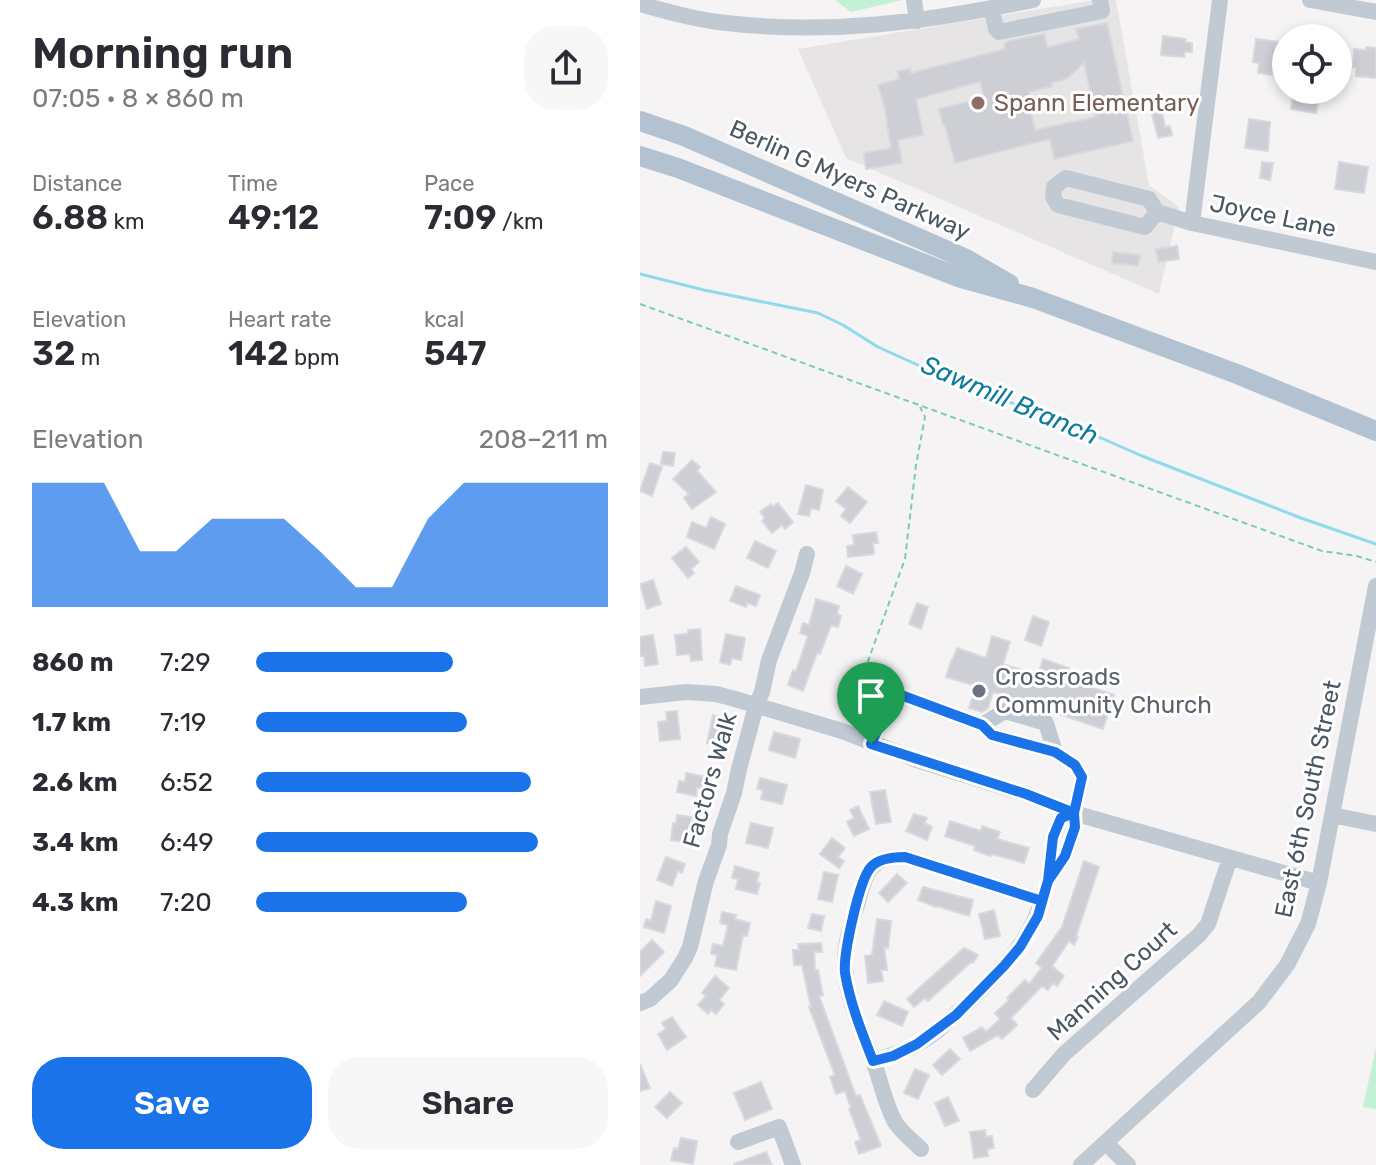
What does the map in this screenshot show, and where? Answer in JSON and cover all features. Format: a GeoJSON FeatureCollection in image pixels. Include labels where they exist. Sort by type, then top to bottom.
{"type":"FeatureCollection","features":[{"type":"Feature","properties":{"kind":"main road","name":"Berlin G Myers Parkway"},"geometry":{"type":"LineString","coordinates":[[640,121],[684,136],[966,259],[1033,298]]}},
{"type":"Feature","properties":{"kind":"main road","name":"Berlin G Myers Parkway"},"geometry":{"type":"LineString","coordinates":[[640,156],[692,173],[958,277],[1033,298],[1237,374],[1376,431]]}},
{"type":"Feature","properties":{"kind":"street"},"geometry":{"type":"LineString","coordinates":[[914,0],[917,21]]}},
{"type":"Feature","properties":{"kind":"street"},"geometry":{"type":"LineString","coordinates":[[640,4],[663,5],[715,22],[832,29],[917,21],[969,6],[992,9],[1033,0]]}},
{"type":"Feature","properties":{"kind":"street"},"geometry":{"type":"LineString","coordinates":[[992,9],[999,32],[1102,11],[1100,0]]}},
{"type":"Feature","properties":{"kind":"street","name":"Joyce Lane"},"geometry":{"type":"LineString","coordinates":[[1220,0],[1192,223],[1376,262]]}},
{"type":"Feature","properties":{"kind":"street"},"geometry":{"type":"LineString","coordinates":[[1310,0],[1376,12]]}},
{"type":"Feature","properties":{"kind":"street"},"geometry":{"type":"LineString","coordinates":[[1153,205],[1145,227],[1058,205],[1053,197],[1054,187],[1066,178],[1153,205],[1192,223]]}},
{"type":"Feature","properties":{"kind":"street","name":"Factors Walk"},"geometry":{"type":"LineString","coordinates":[[640,1003],[650,999],[671,980],[690,947],[769,660],[807,554]]}},
{"type":"Feature","properties":{"kind":"street","name":"East 6th South Street"},"geometry":{"type":"LineString","coordinates":[[1081,1165],[1259,1002],[1287,965],[1308,924],[1319,883],[1376,586]]}},
{"type":"Feature","properties":{"kind":"street"},"geometry":{"type":"LineString","coordinates":[[640,697],[670,693],[716,694],[842,731],[871,744],[1026,794],[1074,813],[1319,883]]}},
{"type":"Feature","properties":{"kind":"street"},"geometry":{"type":"LineString","coordinates":[[871,744],[892,699],[901,695],[982,725],[992,735],[1055,752],[1075,765],[1082,777],[1074,813]]}},
{"type":"Feature","properties":{"kind":"street"},"geometry":{"type":"LineString","coordinates":[[982,725],[1005,711],[1046,723],[1055,752]]}},
{"type":"Feature","properties":{"kind":"street"},"geometry":{"type":"LineString","coordinates":[[873,1061],[893,1056],[917,1044],[956,1015],[1020,947],[1038,916],[1048,881],[1053,837],[1061,818],[1074,813]]}},
{"type":"Feature","properties":{"kind":"street"},"geometry":{"type":"LineString","coordinates":[[1332,815],[1376,824]]}},
{"type":"Feature","properties":{"kind":"street"},"geometry":{"type":"LineString","coordinates":[[921,1149],[897,1124],[862,1034],[845,972],[846,947],[865,876],[872,865],[893,857],[905,857],[1042,901]]}},
{"type":"Feature","properties":{"kind":"street","name":"Manning Court"},"geometry":{"type":"LineString","coordinates":[[1033,1090],[1064,1054],[1199,935],[1208,924],[1230,858]]}},
{"type":"Feature","properties":{"kind":"street"},"geometry":{"type":"LineString","coordinates":[[738,1142],[779,1127],[793,1165]]}},
{"type":"Feature","properties":{"kind":"street"},"geometry":{"type":"LineString","coordinates":[[1109,1141],[1128,1165]]}},
{"type":"Feature","properties":{"kind":"path"},"geometry":{"type":"LineString","coordinates":[[640,304],[1322,551],[1376,562]]}},
{"type":"Feature","properties":{"kind":"path"},"geometry":{"type":"LineString","coordinates":[[842,731],[905,559],[925,417],[920,406]]}},
{"type":"Feature","properties":{"kind":"shaded area","name":"Spann Elementary"},"geometry":{"type":"Polygon","coordinates":[[[1095,0],[1116,0],[1149,185],[1179,207],[1159,294],[846,158],[798,49],[1095,0]]]}},
{"type":"Feature","properties":{"kind":"green space"},"geometry":{"type":"Polygon","coordinates":[[[835,0],[902,0],[851,12],[835,0]]]}},
{"type":"Feature","properties":{"kind":"green space"},"geometry":{"type":"Polygon","coordinates":[[[1376,1047],[1376,1109],[1363,1107],[1376,1047]]]}},
{"type":"Feature","properties":{"kind":"building"},"geometry":{"type":"Polygon","coordinates":[[[1107,23],[1133,141],[1054,159],[1050,139],[955,163],[939,109],[984,98],[980,82],[916,99],[923,135],[898,140],[902,163],[866,169],[864,153],[891,148],[878,85],[899,79],[898,71],[910,69],[911,73],[1005,49],[1008,41],[1044,34],[1048,47],[1079,39],[1076,29],[1107,23]],[[1084,63],[1066,79],[1029,92],[1035,130],[1096,117],[1084,63]]]}},
{"type":"Feature","properties":{"kind":"building"},"geometry":{"type":"Polygon","coordinates":[[[1163,36],[1186,39],[1185,42],[1192,43],[1192,52],[1185,52],[1184,57],[1161,55],[1163,36]]]}},
{"type":"Feature","properties":{"kind":"building"},"geometry":{"type":"Polygon","coordinates":[[[1256,39],[1272,41],[1272,75],[1258,73],[1259,63],[1253,62],[1256,39]]]}},
{"type":"Feature","properties":{"kind":"building"},"geometry":{"type":"Polygon","coordinates":[[[1366,47],[1376,48],[1376,78],[1356,76],[1356,67],[1353,67],[1354,49],[1366,50],[1366,47]]]}},
{"type":"Feature","properties":{"kind":"building"},"geometry":{"type":"Polygon","coordinates":[[[1165,102],[1167,110],[1162,111],[1165,127],[1170,126],[1172,135],[1158,138],[1150,106],[1165,102]]]}},
{"type":"Feature","properties":{"kind":"building"},"geometry":{"type":"Polygon","coordinates":[[[1292,104],[1318,104],[1316,113],[1291,109],[1292,104]]]}},
{"type":"Feature","properties":{"kind":"building"},"geometry":{"type":"Polygon","coordinates":[[[1249,119],[1270,122],[1268,151],[1245,148],[1249,119]]]}},
{"type":"Feature","properties":{"kind":"building"},"geometry":{"type":"Polygon","coordinates":[[[1262,162],[1273,163],[1270,180],[1260,178],[1262,162]]]}},
{"type":"Feature","properties":{"kind":"building"},"geometry":{"type":"Polygon","coordinates":[[[1339,162],[1368,167],[1364,193],[1335,189],[1339,162]]]}},
{"type":"Feature","properties":{"kind":"building"},"geometry":{"type":"Polygon","coordinates":[[[1177,246],[1179,259],[1158,262],[1156,249],[1177,246]]]}},
{"type":"Feature","properties":{"kind":"building"},"geometry":{"type":"Polygon","coordinates":[[[1113,252],[1140,255],[1138,266],[1112,263],[1113,252]]]}},
{"type":"Feature","properties":{"kind":"building"},"geometry":{"type":"Polygon","coordinates":[[[663,452],[675,453],[673,466],[661,464],[663,452]]]}},
{"type":"Feature","properties":{"kind":"building"},"geometry":{"type":"Polygon","coordinates":[[[692,460],[700,467],[697,471],[716,492],[692,509],[684,498],[689,494],[673,479],[692,460]]]}},
{"type":"Feature","properties":{"kind":"building"},"geometry":{"type":"Polygon","coordinates":[[[650,463],[662,467],[652,496],[640,491],[650,463]]]}},
{"type":"Feature","properties":{"kind":"building"},"geometry":{"type":"Polygon","coordinates":[[[806,485],[823,490],[819,510],[811,508],[809,516],[798,514],[806,485]]]}},
{"type":"Feature","properties":{"kind":"building"},"geometry":{"type":"Polygon","coordinates":[[[848,487],[867,502],[850,523],[841,516],[846,509],[836,501],[848,487]]]}},
{"type":"Feature","properties":{"kind":"building"},"geometry":{"type":"Polygon","coordinates":[[[778,503],[793,522],[785,529],[782,525],[772,533],[762,521],[765,518],[760,512],[778,503]]]}},
{"type":"Feature","properties":{"kind":"building"},"geometry":{"type":"Polygon","coordinates":[[[711,517],[725,524],[714,549],[687,537],[692,522],[706,528],[711,517]]]}},
{"type":"Feature","properties":{"kind":"building"},"geometry":{"type":"Polygon","coordinates":[[[876,532],[878,543],[873,543],[874,554],[848,557],[847,546],[854,545],[853,535],[876,532]]]}},
{"type":"Feature","properties":{"kind":"building"},"geometry":{"type":"Polygon","coordinates":[[[755,541],[776,551],[768,568],[747,558],[755,541]]]}},
{"type":"Feature","properties":{"kind":"building"},"geometry":{"type":"Polygon","coordinates":[[[686,547],[699,562],[691,569],[694,573],[688,578],[672,558],[686,547]]]}},
{"type":"Feature","properties":{"kind":"building"},"geometry":{"type":"Polygon","coordinates":[[[846,566],[862,574],[853,594],[837,586],[846,566]]]}},
{"type":"Feature","properties":{"kind":"building"},"geometry":{"type":"Polygon","coordinates":[[[653,580],[661,604],[647,609],[640,584],[653,580]]]}},
{"type":"Feature","properties":{"kind":"building"},"geometry":{"type":"Polygon","coordinates":[[[736,586],[760,595],[756,606],[747,603],[746,607],[730,601],[736,586]]]}},
{"type":"Feature","properties":{"kind":"building"},"geometry":{"type":"Polygon","coordinates":[[[816,599],[839,606],[837,614],[841,616],[838,627],[831,625],[803,691],[788,685],[808,636],[800,633],[803,623],[809,625],[816,599]]]}},
{"type":"Feature","properties":{"kind":"building"},"geometry":{"type":"Polygon","coordinates":[[[917,603],[928,607],[921,629],[909,624],[917,603]]]}},
{"type":"Feature","properties":{"kind":"building"},"geometry":{"type":"Polygon","coordinates":[[[1033,616],[1049,622],[1041,646],[1025,640],[1033,616]]]}},
{"type":"Feature","properties":{"kind":"building"},"geometry":{"type":"Polygon","coordinates":[[[700,629],[702,660],[691,661],[690,654],[677,655],[675,635],[700,629]]]}},
{"type":"Feature","properties":{"kind":"building"},"geometry":{"type":"Polygon","coordinates":[[[726,634],[745,638],[741,660],[732,658],[730,665],[720,662],[726,634]]]}},
{"type":"Feature","properties":{"kind":"building"},"geometry":{"type":"Polygon","coordinates":[[[653,635],[658,664],[645,666],[644,656],[640,656],[640,637],[653,635]]]}},
{"type":"Feature","properties":{"kind":"building"},"geometry":{"type":"Polygon","coordinates":[[[992,636],[1010,642],[1003,664],[1038,675],[1043,659],[1069,668],[1065,679],[1114,695],[1103,729],[993,692],[988,708],[982,712],[969,708],[976,686],[946,677],[957,648],[986,658],[992,636]]]}},
{"type":"Feature","properties":{"kind":"building"},"geometry":{"type":"Polygon","coordinates":[[[677,711],[680,739],[660,741],[658,722],[667,721],[666,712],[677,711]]]}},
{"type":"Feature","properties":{"kind":"building"},"geometry":{"type":"Polygon","coordinates":[[[713,715],[721,717],[720,722],[728,724],[723,747],[707,743],[713,715]]]}},
{"type":"Feature","properties":{"kind":"building"},"geometry":{"type":"Polygon","coordinates":[[[774,732],[800,739],[795,758],[769,750],[774,732]]]}},
{"type":"Feature","properties":{"kind":"building"},"geometry":{"type":"Polygon","coordinates":[[[686,773],[711,778],[708,790],[697,788],[696,796],[677,792],[679,781],[685,782],[686,773]]]}},
{"type":"Feature","properties":{"kind":"building"},"geometry":{"type":"Polygon","coordinates":[[[760,778],[787,785],[782,804],[761,799],[763,790],[757,789],[760,778]]]}},
{"type":"Feature","properties":{"kind":"building"},"geometry":{"type":"Polygon","coordinates":[[[885,790],[891,822],[876,824],[870,792],[885,790]]]}},
{"type":"Feature","properties":{"kind":"building"},"geometry":{"type":"Polygon","coordinates":[[[858,806],[869,829],[854,836],[847,822],[854,818],[850,810],[858,806]]]}},
{"type":"Feature","properties":{"kind":"building"},"geometry":{"type":"Polygon","coordinates":[[[914,814],[927,818],[924,823],[932,827],[927,840],[906,831],[914,814]]]}},
{"type":"Feature","properties":{"kind":"building"},"geometry":{"type":"Polygon","coordinates":[[[677,815],[692,817],[688,843],[671,840],[677,815]]]}},
{"type":"Feature","properties":{"kind":"building"},"geometry":{"type":"Polygon","coordinates":[[[950,821],[981,831],[982,826],[1000,832],[997,839],[1029,848],[1024,863],[991,856],[974,850],[975,846],[945,836],[950,821]]]}},
{"type":"Feature","properties":{"kind":"building"},"geometry":{"type":"Polygon","coordinates":[[[751,823],[773,828],[768,848],[746,843],[751,823]]]}},
{"type":"Feature","properties":{"kind":"building"},"geometry":{"type":"Polygon","coordinates":[[[832,838],[845,848],[838,857],[844,861],[839,868],[820,854],[832,838]]]}},
{"type":"Feature","properties":{"kind":"building"},"geometry":{"type":"Polygon","coordinates":[[[666,857],[685,864],[682,873],[678,871],[672,886],[657,880],[666,857]]]}},
{"type":"Feature","properties":{"kind":"building"},"geometry":{"type":"Polygon","coordinates":[[[1084,861],[1099,867],[1078,937],[1074,945],[1069,941],[1052,966],[1064,976],[1057,986],[1053,983],[1048,990],[1042,986],[1011,1018],[1017,1025],[1002,1039],[998,1035],[970,1051],[963,1038],[982,1027],[986,1032],[1000,1019],[995,1013],[1009,1000],[1007,998],[1025,980],[1029,984],[1042,968],[1036,963],[1062,927],[1084,861]]]}},
{"type":"Feature","properties":{"kind":"building"},"geometry":{"type":"Polygon","coordinates":[[[735,866],[759,873],[757,894],[736,889],[738,879],[732,878],[735,866]]]}},
{"type":"Feature","properties":{"kind":"building"},"geometry":{"type":"Polygon","coordinates":[[[824,872],[838,875],[832,902],[818,899],[824,872]]]}},
{"type":"Feature","properties":{"kind":"building"},"geometry":{"type":"Polygon","coordinates":[[[897,874],[907,883],[888,902],[879,893],[897,874]]]}},
{"type":"Feature","properties":{"kind":"building"},"geometry":{"type":"Polygon","coordinates":[[[923,887],[973,900],[969,916],[918,900],[923,887]]]}},
{"type":"Feature","properties":{"kind":"building"},"geometry":{"type":"Polygon","coordinates":[[[656,901],[671,906],[664,933],[644,927],[646,919],[651,921],[656,901]]]}},
{"type":"Feature","properties":{"kind":"building"},"geometry":{"type":"Polygon","coordinates":[[[994,910],[1000,936],[985,939],[979,914],[994,910]]]}},
{"type":"Feature","properties":{"kind":"building"},"geometry":{"type":"Polygon","coordinates":[[[722,912],[750,923],[747,936],[743,935],[736,970],[715,966],[717,955],[711,954],[713,944],[723,946],[728,925],[720,923],[722,912]]]}},
{"type":"Feature","properties":{"kind":"building"},"geometry":{"type":"Polygon","coordinates":[[[812,914],[824,916],[821,931],[808,928],[812,914]]]}},
{"type":"Feature","properties":{"kind":"building"},"geometry":{"type":"Polygon","coordinates":[[[877,919],[891,921],[888,948],[884,947],[887,970],[881,970],[883,981],[868,983],[865,956],[872,955],[877,919]]]}},
{"type":"Feature","properties":{"kind":"building"},"geometry":{"type":"Polygon","coordinates":[[[652,940],[664,952],[640,976],[640,952],[652,940]]]}},
{"type":"Feature","properties":{"kind":"building"},"geometry":{"type":"Polygon","coordinates":[[[821,943],[822,952],[814,952],[815,970],[818,970],[823,995],[819,996],[856,1096],[860,1095],[881,1146],[859,1154],[855,1142],[861,1140],[845,1091],[836,1094],[830,1077],[835,1075],[809,1007],[802,965],[794,965],[793,950],[799,950],[798,944],[821,943]]]}},
{"type":"Feature","properties":{"kind":"building"},"geometry":{"type":"Polygon","coordinates":[[[964,948],[978,955],[973,963],[928,1001],[925,998],[914,1007],[907,999],[964,948]]]}},
{"type":"Feature","properties":{"kind":"building"},"geometry":{"type":"Polygon","coordinates":[[[715,976],[729,988],[719,1000],[724,1004],[716,1014],[711,1010],[708,1014],[698,1005],[706,996],[702,993],[715,976]]]}},
{"type":"Feature","properties":{"kind":"building"},"geometry":{"type":"Polygon","coordinates":[[[884,1001],[908,1012],[902,1026],[877,1015],[884,1001]]]}},
{"type":"Feature","properties":{"kind":"building"},"geometry":{"type":"Polygon","coordinates":[[[672,1017],[686,1037],[667,1050],[658,1034],[666,1029],[662,1023],[672,1017]]]}},
{"type":"Feature","properties":{"kind":"building"},"geometry":{"type":"Polygon","coordinates":[[[950,1049],[960,1059],[942,1075],[933,1065],[950,1049]]]}},
{"type":"Feature","properties":{"kind":"building"},"geometry":{"type":"Polygon","coordinates":[[[640,1064],[650,1088],[640,1091],[640,1064]]]}},
{"type":"Feature","properties":{"kind":"building"},"geometry":{"type":"Polygon","coordinates":[[[915,1069],[929,1075],[918,1099],[904,1093],[915,1069]]]}},
{"type":"Feature","properties":{"kind":"building"},"geometry":{"type":"Polygon","coordinates":[[[761,1082],[772,1109],[745,1120],[734,1093],[761,1082]]]}},
{"type":"Feature","properties":{"kind":"building"},"geometry":{"type":"Polygon","coordinates":[[[670,1092],[682,1103],[667,1118],[655,1107],[670,1092]]]}},
{"type":"Feature","properties":{"kind":"building"},"geometry":{"type":"Polygon","coordinates":[[[948,1097],[959,1121],[945,1126],[935,1103],[948,1097]]]}},
{"type":"Feature","properties":{"kind":"building"},"geometry":{"type":"Polygon","coordinates":[[[985,1130],[986,1137],[992,1136],[994,1148],[987,1149],[988,1156],[974,1158],[970,1132],[985,1130]]]}},
{"type":"Feature","properties":{"kind":"building"},"geometry":{"type":"Polygon","coordinates":[[[681,1138],[697,1141],[693,1164],[671,1160],[681,1138]]]}},
{"type":"Feature","properties":{"kind":"building"},"geometry":{"type":"Polygon","coordinates":[[[766,1152],[772,1165],[734,1165],[734,1164],[766,1152]]]}},
{"type":"Feature","properties":{"kind":"waterway","name":"Sawmill Branch"},"geometry":{"type":"LineString","coordinates":[[640,274],[818,313],[878,347],[973,390],[1051,416],[1142,456],[1376,544]]}},
{"type":"Feature","properties":{"kind":"place","name":"Spann Elementary"},"geometry":{"type":"Point","coordinates":[978,103]}},
{"type":"Feature","properties":{"kind":"place","name":"Crossroads Community Church"},"geometry":{"type":"Point","coordinates":[979,691]}},
{"type":"Feature","properties":{"kind":"route"},"geometry":{"type":"LineString","coordinates":[[871,744],[892,699],[901,695],[982,725],[992,735],[1055,752],[1075,765],[1082,777],[1074,813],[1061,818],[1053,837],[1048,881],[1042,901],[905,857],[893,857],[872,865],[865,876],[852,923],[846,947],[845,972],[873,1061],[893,1056],[917,1044],[956,1015],[996,976],[1020,947],[1038,916],[1048,881],[1065,856],[1075,827],[1074,813],[1026,794],[871,744]]}}]}
